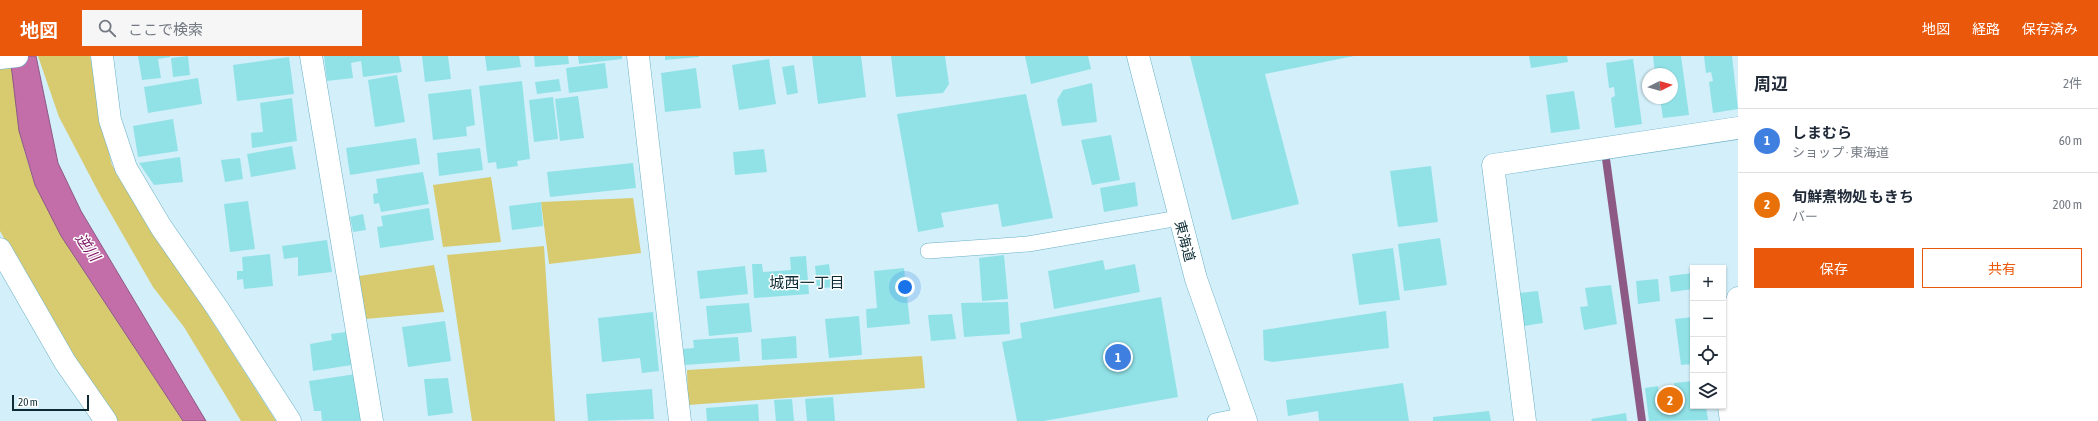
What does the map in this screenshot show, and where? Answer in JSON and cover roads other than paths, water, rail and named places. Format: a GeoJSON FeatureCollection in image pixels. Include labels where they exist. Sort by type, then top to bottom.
{"type":"FeatureCollection","features":[{"type":"Feature","properties":{"kind":"street"},"geometry":{"type":"LineString","coordinates":[[0,58],[17,56]]}},
{"type":"Feature","properties":{"kind":"street"},"geometry":{"type":"LineString","coordinates":[[102,56],[110,120],[126,168],[161,227],[218,309],[290,421]]}},
{"type":"Feature","properties":{"kind":"street"},"geometry":{"type":"LineString","coordinates":[[310,56],[372,421]]}},
{"type":"Feature","properties":{"kind":"street"},"geometry":{"type":"LineString","coordinates":[[638,56],[680,421]]}},
{"type":"Feature","properties":{"kind":"street","name":"東海道"},"geometry":{"type":"LineString","coordinates":[[1138,56],[1196,279],[1245,418]]}},
{"type":"Feature","properties":{"kind":"street"},"geometry":{"type":"LineString","coordinates":[[1525,421],[1493,166],[1738,128]]}},
{"type":"Feature","properties":{"kind":"street"},"geometry":{"type":"LineString","coordinates":[[0,249],[65,362],[106,421]]}},
{"type":"Feature","properties":{"kind":"street"},"geometry":{"type":"LineString","coordinates":[[1731,421],[1728,351],[1732,314],[1738,298]]}},
{"type":"Feature","properties":{"kind":"lane"},"geometry":{"type":"LineString","coordinates":[[928,251],[1028,244],[1179,218]]}},
{"type":"Feature","properties":{"kind":"lane"},"geometry":{"type":"LineString","coordinates":[[1215,421],[1245,418]]}},
{"type":"Feature","properties":{"kind":"water","name":"逆川"},"geometry":{"type":"Polygon","coordinates":[[[10,56],[36,56],[58,163],[81,211],[206,421],[183,421],[61,236],[35,185],[19,131],[10,56]]]}},
{"type":"Feature","properties":{"kind":"waterway"},"geometry":{"type":"LineString","coordinates":[[1606,159],[1642,421]]}},
{"type":"Feature","properties":{"kind":"place","name":"しまむら"},"geometry":{"type":"Point","coordinates":[1118,357]}},
{"type":"Feature","properties":{"kind":"place","name":"旬鮮煮物処 もきち"},"geometry":{"type":"Point","coordinates":[1670,400]}},
{"type":"Feature","properties":{"kind":"district","name":"城西一丁目"},"geometry":{"type":"Point","coordinates":[807,282]}}]}
